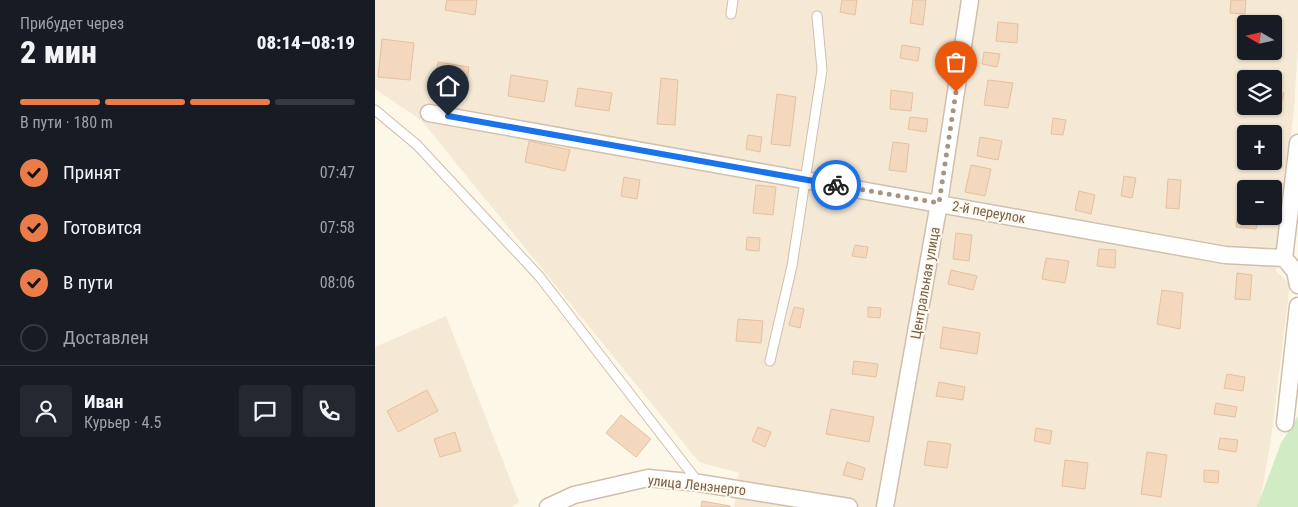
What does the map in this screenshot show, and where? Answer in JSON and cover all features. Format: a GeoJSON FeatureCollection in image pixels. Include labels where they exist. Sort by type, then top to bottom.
{"type":"FeatureCollection","features":[{"type":"Feature","properties":{"kind":"street","name":"Центральная улица"},"geometry":{"type":"LineString","coordinates":[[885,507],[939,203],[970,0]]}},
{"type":"Feature","properties":{"kind":"street","name":"2-й переулок"},"geometry":{"type":"LineString","coordinates":[[429,113],[1225,255],[1284,258]]}},
{"type":"Feature","properties":{"kind":"street"},"geometry":{"type":"LineString","coordinates":[[1298,143],[1284,258],[1295,270],[1298,285]]}},
{"type":"Feature","properties":{"kind":"street"},"geometry":{"type":"LineString","coordinates":[[1285,424],[1298,306]]}},
{"type":"Feature","properties":{"kind":"street","name":"улица Ленэнерго"},"geometry":{"type":"LineString","coordinates":[[548,507],[574,495],[647,478],[699,483],[849,507]]}},
{"type":"Feature","properties":{"kind":"lane"},"geometry":{"type":"LineString","coordinates":[[731,14],[733,0]]}},
{"type":"Feature","properties":{"kind":"lane"},"geometry":{"type":"LineString","coordinates":[[771,361],[792,266],[822,70],[817,16]]}},
{"type":"Feature","properties":{"kind":"lane"},"geometry":{"type":"LineString","coordinates":[[375,110],[417,145],[539,276],[699,483]]}},
{"type":"Feature","properties":{"kind":"shaded area"},"geometry":{"type":"Polygon","coordinates":[[[375,0],[1298,0],[1298,46],[1294,108],[1282,217],[1282,180],[1237,180],[1237,225],[1281,225],[1276,271],[1290,284],[1271,440],[1259,507],[734,507],[739,473],[699,462],[421,120],[375,89],[375,0]]]}},
{"type":"Feature","properties":{"kind":"shaded area"},"geometry":{"type":"Polygon","coordinates":[[[446,316],[519,502],[512,507],[375,507],[375,347],[446,316]]]}},
{"type":"Feature","properties":{"kind":"green space"},"geometry":{"type":"Polygon","coordinates":[[[1298,416],[1298,507],[1257,507],[1281,443],[1298,416]]]}},
{"type":"Feature","properties":{"kind":"building"},"geometry":{"type":"Polygon","coordinates":[[[447,0],[477,0],[475,15],[445,10],[447,0]]]}},
{"type":"Feature","properties":{"kind":"building"},"geometry":{"type":"Polygon","coordinates":[[[842,0],[857,0],[855,15],[840,12],[842,0]]]}},
{"type":"Feature","properties":{"kind":"building"},"geometry":{"type":"Polygon","coordinates":[[[913,0],[926,0],[923,25],[910,23],[913,0]]]}},
{"type":"Feature","properties":{"kind":"building"},"geometry":{"type":"Polygon","coordinates":[[[1231,0],[1246,0],[1245,14],[1230,13],[1231,0]]]}},
{"type":"Feature","properties":{"kind":"building"},"geometry":{"type":"Polygon","coordinates":[[[998,22],[1018,24],[1017,43],[996,41],[998,22]]]}},
{"type":"Feature","properties":{"kind":"building"},"geometry":{"type":"Polygon","coordinates":[[[382,39],[414,43],[410,80],[378,77],[382,39]]]}},
{"type":"Feature","properties":{"kind":"building"},"geometry":{"type":"Polygon","coordinates":[[[902,45],[920,48],[918,61],[900,58],[902,45]]]}},
{"type":"Feature","properties":{"kind":"building"},"geometry":{"type":"Polygon","coordinates":[[[984,52],[1000,54],[997,67],[982,64],[984,52]]]}},
{"type":"Feature","properties":{"kind":"building"},"geometry":{"type":"Polygon","coordinates":[[[438,62],[469,67],[466,87],[435,82],[438,62]]]}},
{"type":"Feature","properties":{"kind":"building"},"geometry":{"type":"Polygon","coordinates":[[[511,75],[548,81],[544,102],[508,96],[511,75]]]}},
{"type":"Feature","properties":{"kind":"building"},"geometry":{"type":"Polygon","coordinates":[[[661,78],[678,80],[675,125],[657,124],[661,78]]]}},
{"type":"Feature","properties":{"kind":"building"},"geometry":{"type":"Polygon","coordinates":[[[988,80],[1013,83],[1008,108],[984,105],[988,80]]]}},
{"type":"Feature","properties":{"kind":"building"},"geometry":{"type":"Polygon","coordinates":[[[578,88],[612,93],[609,111],[575,106],[578,88]]]}},
{"type":"Feature","properties":{"kind":"building"},"geometry":{"type":"Polygon","coordinates":[[[891,90],[913,93],[911,111],[890,109],[891,90]]]}},
{"type":"Feature","properties":{"kind":"building"},"geometry":{"type":"Polygon","coordinates":[[[777,94],[796,97],[790,146],[771,144],[777,94]]]}},
{"type":"Feature","properties":{"kind":"building"},"geometry":{"type":"Polygon","coordinates":[[[910,117],[928,119],[926,132],[908,129],[910,117]]]}},
{"type":"Feature","properties":{"kind":"building"},"geometry":{"type":"Polygon","coordinates":[[[1053,118],[1066,120],[1063,135],[1051,134],[1053,118]]]}},
{"type":"Feature","properties":{"kind":"building"},"geometry":{"type":"Polygon","coordinates":[[[748,135],[762,137],[760,152],[746,149],[748,135]]]}},
{"type":"Feature","properties":{"kind":"building"},"geometry":{"type":"Polygon","coordinates":[[[980,137],[1002,141],[998,160],[977,156],[980,137]]]}},
{"type":"Feature","properties":{"kind":"building"},"geometry":{"type":"Polygon","coordinates":[[[529,141],[570,150],[565,171],[525,162],[529,141]]]}},
{"type":"Feature","properties":{"kind":"building"},"geometry":{"type":"Polygon","coordinates":[[[893,142],[909,144],[906,172],[889,170],[893,142]]]}},
{"type":"Feature","properties":{"kind":"building"},"geometry":{"type":"Polygon","coordinates":[[[971,165],[991,169],[985,196],[965,192],[971,165]]]}},
{"type":"Feature","properties":{"kind":"building"},"geometry":{"type":"Polygon","coordinates":[[[1124,176],[1136,178],[1132,198],[1121,196],[1124,176]]]}},
{"type":"Feature","properties":{"kind":"building"},"geometry":{"type":"Polygon","coordinates":[[[624,177],[640,180],[637,199],[621,196],[624,177]]]}},
{"type":"Feature","properties":{"kind":"building"},"geometry":{"type":"Polygon","coordinates":[[[1168,179],[1181,180],[1179,209],[1166,208],[1168,179]]]}},
{"type":"Feature","properties":{"kind":"building"},"geometry":{"type":"Polygon","coordinates":[[[756,185],[776,187],[773,215],[753,213],[756,185]]]}},
{"type":"Feature","properties":{"kind":"building"},"geometry":{"type":"Polygon","coordinates":[[[1079,191],[1095,195],[1091,214],[1075,210],[1079,191]]]}},
{"type":"Feature","properties":{"kind":"building"},"geometry":{"type":"Polygon","coordinates":[[[1237,219],[1237,225],[1257,225],[1256,229],[1236,227],[1237,219]]]}},
{"type":"Feature","properties":{"kind":"building"},"geometry":{"type":"Polygon","coordinates":[[[956,233],[972,235],[969,261],[953,259],[956,233]]]}},
{"type":"Feature","properties":{"kind":"building"},"geometry":{"type":"Polygon","coordinates":[[[747,237],[760,238],[759,251],[746,250],[747,237]]]}},
{"type":"Feature","properties":{"kind":"building"},"geometry":{"type":"Polygon","coordinates":[[[855,245],[868,247],[866,258],[852,256],[855,245]]]}},
{"type":"Feature","properties":{"kind":"building"},"geometry":{"type":"Polygon","coordinates":[[[1099,249],[1116,250],[1115,268],[1097,266],[1099,249]]]}},
{"type":"Feature","properties":{"kind":"building"},"geometry":{"type":"Polygon","coordinates":[[[1046,258],[1069,261],[1065,283],[1042,279],[1046,258]]]}},
{"type":"Feature","properties":{"kind":"building"},"geometry":{"type":"Polygon","coordinates":[[[951,270],[977,276],[973,290],[948,284],[951,270]]]}},
{"type":"Feature","properties":{"kind":"building"},"geometry":{"type":"Polygon","coordinates":[[[1237,273],[1252,275],[1250,300],[1235,299],[1237,273]]]}},
{"type":"Feature","properties":{"kind":"building"},"geometry":{"type":"Polygon","coordinates":[[[1162,290],[1183,293],[1180,329],[1157,324],[1162,290]]]}},
{"type":"Feature","properties":{"kind":"building"},"geometry":{"type":"Polygon","coordinates":[[[794,307],[804,309],[800,328],[789,325],[794,307]]]}},
{"type":"Feature","properties":{"kind":"building"},"geometry":{"type":"Polygon","coordinates":[[[868,307],[881,308],[880,318],[868,317],[868,307]]]}},
{"type":"Feature","properties":{"kind":"building"},"geometry":{"type":"Polygon","coordinates":[[[738,319],[763,321],[761,343],[736,341],[738,319]]]}},
{"type":"Feature","properties":{"kind":"building"},"geometry":{"type":"Polygon","coordinates":[[[943,327],[980,333],[977,354],[940,348],[943,327]]]}},
{"type":"Feature","properties":{"kind":"building"},"geometry":{"type":"Polygon","coordinates":[[[854,361],[878,364],[876,377],[852,374],[854,361]]]}},
{"type":"Feature","properties":{"kind":"building"},"geometry":{"type":"Polygon","coordinates":[[[1227,374],[1245,377],[1243,391],[1224,388],[1227,374]]]}},
{"type":"Feature","properties":{"kind":"building"},"geometry":{"type":"Polygon","coordinates":[[[939,382],[965,387],[963,400],[936,396],[939,382]]]}},
{"type":"Feature","properties":{"kind":"building"},"geometry":{"type":"Polygon","coordinates":[[[427,390],[438,411],[398,432],[387,411],[427,390]]]}},
{"type":"Feature","properties":{"kind":"building"},"geometry":{"type":"Polygon","coordinates":[[[1216,403],[1237,407],[1235,417],[1214,414],[1216,403]]]}},
{"type":"Feature","properties":{"kind":"building"},"geometry":{"type":"Polygon","coordinates":[[[831,409],[874,417],[869,442],[826,434],[831,409]]]}},
{"type":"Feature","properties":{"kind":"building"},"geometry":{"type":"Polygon","coordinates":[[[621,415],[651,439],[636,457],[606,433],[621,415]]]}},
{"type":"Feature","properties":{"kind":"building"},"geometry":{"type":"Polygon","coordinates":[[[758,427],[771,432],[765,447],[752,441],[758,427]]]}},
{"type":"Feature","properties":{"kind":"building"},"geometry":{"type":"Polygon","coordinates":[[[1036,428],[1052,431],[1050,444],[1034,441],[1036,428]]]}},
{"type":"Feature","properties":{"kind":"building"},"geometry":{"type":"Polygon","coordinates":[[[455,432],[461,451],[440,457],[434,439],[455,432]]]}},
{"type":"Feature","properties":{"kind":"building"},"geometry":{"type":"Polygon","coordinates":[[[1220,438],[1238,440],[1236,452],[1218,449],[1220,438]]]}},
{"type":"Feature","properties":{"kind":"building"},"geometry":{"type":"Polygon","coordinates":[[[928,441],[951,444],[947,468],[924,465],[928,441]]]}},
{"type":"Feature","properties":{"kind":"building"},"geometry":{"type":"Polygon","coordinates":[[[1147,452],[1167,455],[1161,497],[1141,494],[1147,452]]]}},
{"type":"Feature","properties":{"kind":"building"},"geometry":{"type":"Polygon","coordinates":[[[1065,460],[1088,463],[1085,489],[1062,486],[1065,460]]]}},
{"type":"Feature","properties":{"kind":"building"},"geometry":{"type":"Polygon","coordinates":[[[847,462],[865,468],[862,480],[843,475],[847,462]]]}},
{"type":"Feature","properties":{"kind":"building"},"geometry":{"type":"Polygon","coordinates":[[[1204,470],[1219,471],[1218,483],[1204,482],[1204,470]]]}},
{"type":"Feature","properties":{"kind":"building"},"geometry":{"type":"Polygon","coordinates":[[[702,501],[730,506],[730,507],[701,507],[702,501]]]}},
{"type":"Feature","properties":{"kind":"way so far"},"geometry":{"type":"LineString","coordinates":[[836,185],[939,203],[956,92]]}},
{"type":"Feature","properties":{"kind":"route"},"geometry":{"type":"LineString","coordinates":[[448,116],[836,185]]}}]}
